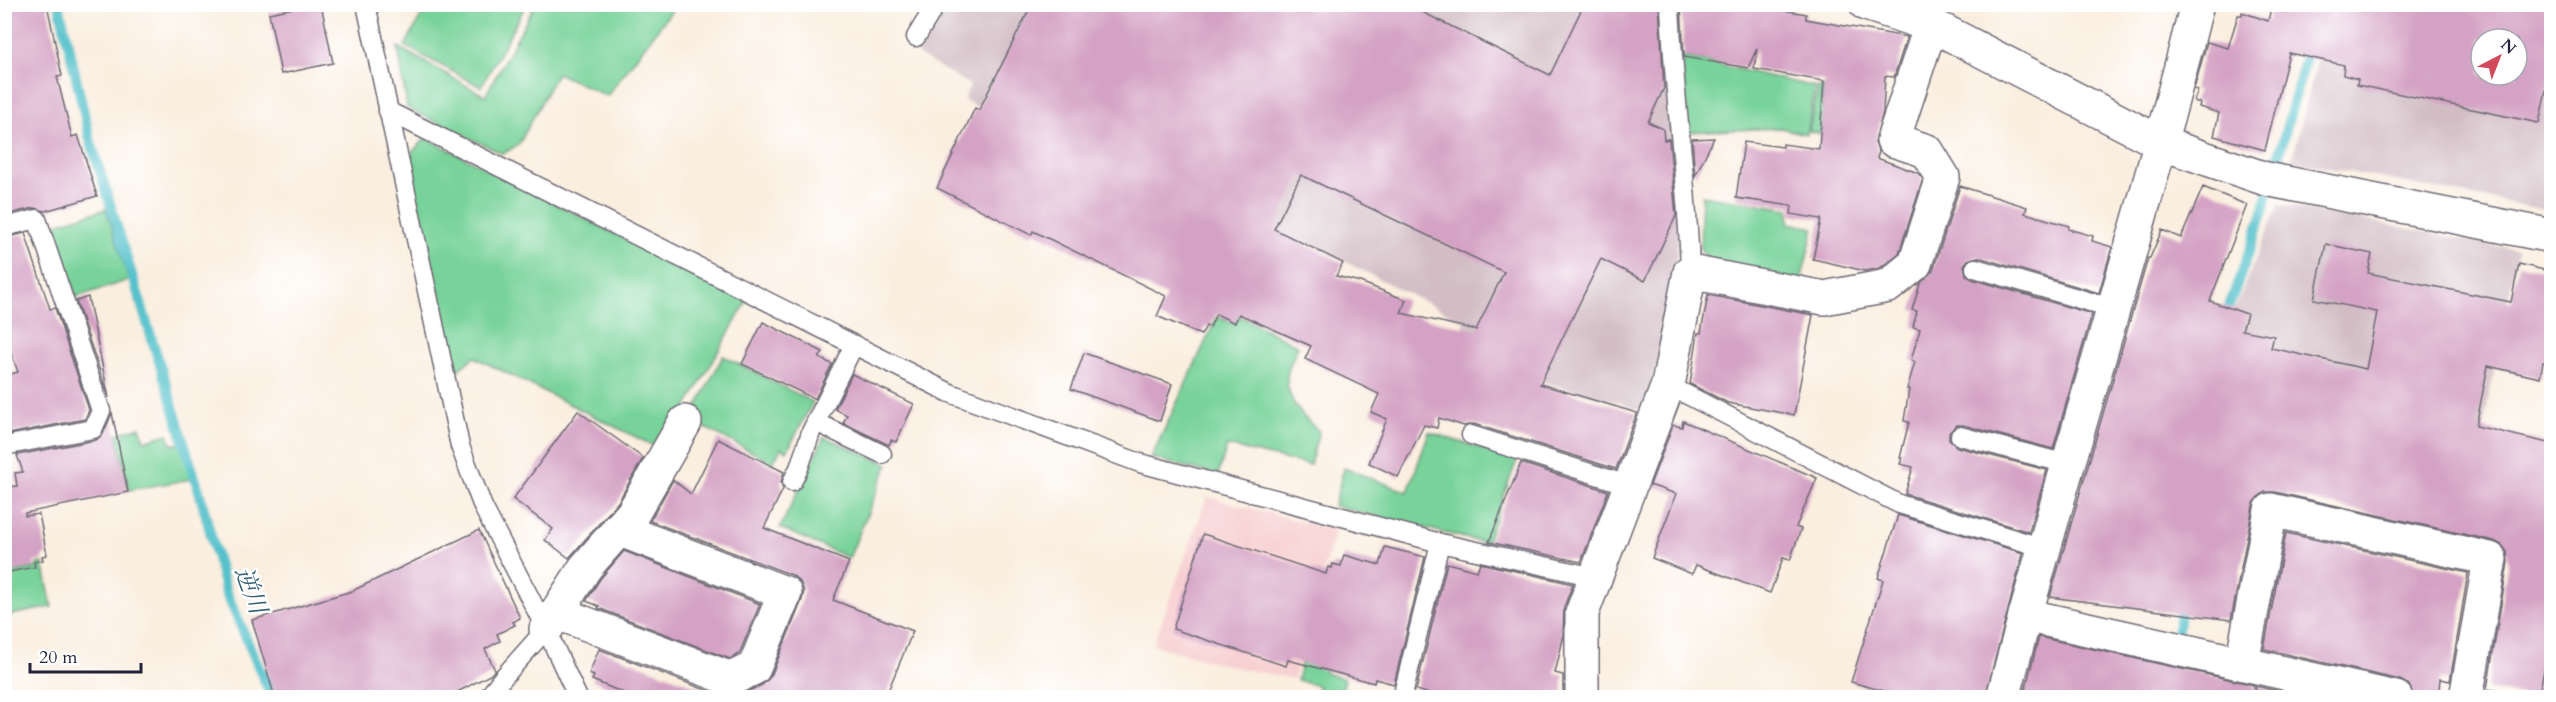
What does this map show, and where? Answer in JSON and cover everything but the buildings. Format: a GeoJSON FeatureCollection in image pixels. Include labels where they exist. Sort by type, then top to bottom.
{"type":"FeatureCollection","features":[{"type":"Feature","properties":{"kind":"street"},"geometry":{"type":"LineString","coordinates":[[1866,4],[1936,27],[2163,144],[2278,181],[2552,236]]}},
{"type":"Feature","properties":{"kind":"street"},"geometry":{"type":"LineString","coordinates":[[2003,698],[2067,464],[2163,144],[2197,4]]}},
{"type":"Feature","properties":{"kind":"street"},"geometry":{"type":"LineString","coordinates":[[1582,698],[1582,613],[1668,385],[1690,272],[1824,297],[1888,286],[1915,264],[1943,177],[1927,151],[1893,140],[1925,43],[1936,27]]}},
{"type":"Feature","properties":{"kind":"street"},"geometry":{"type":"LineString","coordinates":[[618,529],[784,593],[754,668],[731,679],[552,621],[585,568],[618,529],[633,513],[685,422]]}},
{"type":"Feature","properties":{"kind":"street"},"geometry":{"type":"LineString","coordinates":[[2242,663],[2271,510],[2490,559],[2466,698]]}},
{"type":"Feature","properties":{"kind":"street"},"geometry":{"type":"LineString","coordinates":[[2025,615],[2242,663],[2283,686],[2396,698]]}},
{"type":"Feature","properties":{"kind":"lane"},"geometry":{"type":"LineString","coordinates":[[366,4],[460,446],[483,507],[552,621],[578,698]]}},
{"type":"Feature","properties":{"kind":"lane"},"geometry":{"type":"LineString","coordinates":[[916,37],[936,4]]}},
{"type":"Feature","properties":{"kind":"lane"},"geometry":{"type":"LineString","coordinates":[[1670,4],[1675,89],[1689,214],[1690,272]]}},
{"type":"Feature","properties":{"kind":"lane"},"geometry":{"type":"LineString","coordinates":[[388,111],[950,393],[1140,463],[1440,543],[1595,577]]}},
{"type":"Feature","properties":{"kind":"lane"},"geometry":{"type":"LineString","coordinates":[[4,227],[37,219],[101,411],[93,429],[4,446]]}},
{"type":"Feature","properties":{"kind":"lane"},"geometry":{"type":"LineString","coordinates":[[1975,268],[2114,309]]}},
{"type":"Feature","properties":{"kind":"lane"},"geometry":{"type":"LineString","coordinates":[[792,482],[816,422],[854,345]]}},
{"type":"Feature","properties":{"kind":"lane"},"geometry":{"type":"LineString","coordinates":[[1668,385],[1899,504],[2044,548]]}},
{"type":"Feature","properties":{"kind":"lane"},"geometry":{"type":"LineString","coordinates":[[816,422],[882,454]]}},
{"type":"Feature","properties":{"kind":"lane"},"geometry":{"type":"LineString","coordinates":[[1471,435],[1631,486]]}},
{"type":"Feature","properties":{"kind":"lane"},"geometry":{"type":"LineString","coordinates":[[1960,436],[2067,464]]}},
{"type":"Feature","properties":{"kind":"lane"},"geometry":{"type":"LineString","coordinates":[[1402,698],[1440,543]]}},
{"type":"Feature","properties":{"kind":"lane"},"geometry":{"type":"LineString","coordinates":[[488,698],[552,621]]}},
{"type":"Feature","properties":{"kind":"shaded area"},"geometry":{"type":"Polygon","coordinates":[[[949,5],[1661,5],[1680,214],[1675,277],[1647,413],[1620,403],[1454,357],[1465,322],[1304,241],[1302,244],[1086,163],[964,100],[970,85],[917,54],[949,5]]]}},
{"type":"Feature","properties":{"kind":"shaded area"},"geometry":{"type":"Polygon","coordinates":[[[2551,5],[2551,211],[2292,161],[2320,50],[2551,5]]]}},
{"type":"Feature","properties":{"kind":"shaded area"},"geometry":{"type":"Polygon","coordinates":[[[2279,204],[2518,250],[2476,463],[2216,373],[2234,310],[2279,204]]]}},
{"type":"Feature","properties":{"kind":"shaded area"},"geometry":{"type":"Polygon","coordinates":[[[1207,497],[1335,530],[1294,679],[1233,667],[1153,645],[1207,497]]]}},
{"type":"Feature","properties":{"kind":"green space"},"geometry":{"type":"Polygon","coordinates":[[[427,5],[526,5],[481,87],[405,46],[427,5]]]}},
{"type":"Feature","properties":{"kind":"green space"},"geometry":{"type":"Polygon","coordinates":[[[535,5],[676,5],[607,96],[557,73],[519,144],[503,154],[407,108],[398,47],[485,96],[535,5]]]}},
{"type":"Feature","properties":{"kind":"green space"},"geometry":{"type":"Polygon","coordinates":[[[1681,56],[1815,87],[1807,134],[1780,128],[1689,132],[1681,56]]]}},
{"type":"Feature","properties":{"kind":"green space"},"geometry":{"type":"Polygon","coordinates":[[[1818,87],[1823,87],[1821,108],[1829,109],[1840,139],[1809,131],[1818,87]]]}},
{"type":"Feature","properties":{"kind":"green space"},"geometry":{"type":"Polygon","coordinates":[[[426,138],[747,301],[662,450],[474,357],[457,371],[408,156],[426,138]]]}},
{"type":"Feature","properties":{"kind":"green space"},"geometry":{"type":"Polygon","coordinates":[[[1702,195],[1789,209],[1789,223],[1814,228],[1801,281],[1709,261],[1700,248],[1702,195]]]}},
{"type":"Feature","properties":{"kind":"green space"},"geometry":{"type":"Polygon","coordinates":[[[106,209],[129,280],[76,297],[53,225],[106,209]]]}},
{"type":"Feature","properties":{"kind":"green space"},"geometry":{"type":"Polygon","coordinates":[[[1239,316],[1298,346],[1287,378],[1290,394],[1297,408],[1319,431],[1310,465],[1227,446],[1218,475],[1151,458],[1217,317],[1235,324],[1239,316]]]}},
{"type":"Feature","properties":{"kind":"green space"},"geometry":{"type":"Polygon","coordinates":[[[723,356],[813,402],[787,451],[781,448],[773,463],[690,420],[723,356]]]}},
{"type":"Feature","properties":{"kind":"green space"},"geometry":{"type":"Polygon","coordinates":[[[140,427],[144,441],[168,434],[172,445],[180,443],[192,479],[129,490],[117,434],[140,427]]]}},
{"type":"Feature","properties":{"kind":"green space"},"geometry":{"type":"Polygon","coordinates":[[[1429,432],[1517,460],[1486,543],[1334,506],[1344,468],[1408,492],[1429,432]]]}},
{"type":"Feature","properties":{"kind":"green space"},"geometry":{"type":"Polygon","coordinates":[[[824,437],[888,464],[849,558],[780,528],[824,437]]]}},
{"type":"Feature","properties":{"kind":"green space"},"geometry":{"type":"Polygon","coordinates":[[[43,563],[52,607],[5,616],[5,579],[9,578],[8,573],[37,568],[37,564],[43,563]]]}},
{"type":"Feature","properties":{"kind":"green space"},"geometry":{"type":"Polygon","coordinates":[[[1302,661],[1326,667],[1325,673],[1345,679],[1340,698],[1316,697],[1319,686],[1297,680],[1302,661]]]}},
{"type":"Feature","properties":{"kind":"waterway","name":"逆川"},"geometry":{"type":"LineString","coordinates":[[59,4],[90,139],[200,494],[226,592],[272,698]]}},
{"type":"Feature","properties":{"kind":"waterway"},"geometry":{"type":"LineString","coordinates":[[2224,320],[2261,219],[2310,43]]}},
{"type":"Feature","properties":{"kind":"waterway"},"geometry":{"type":"LineString","coordinates":[[2170,681],[2182,601]]}}]}
